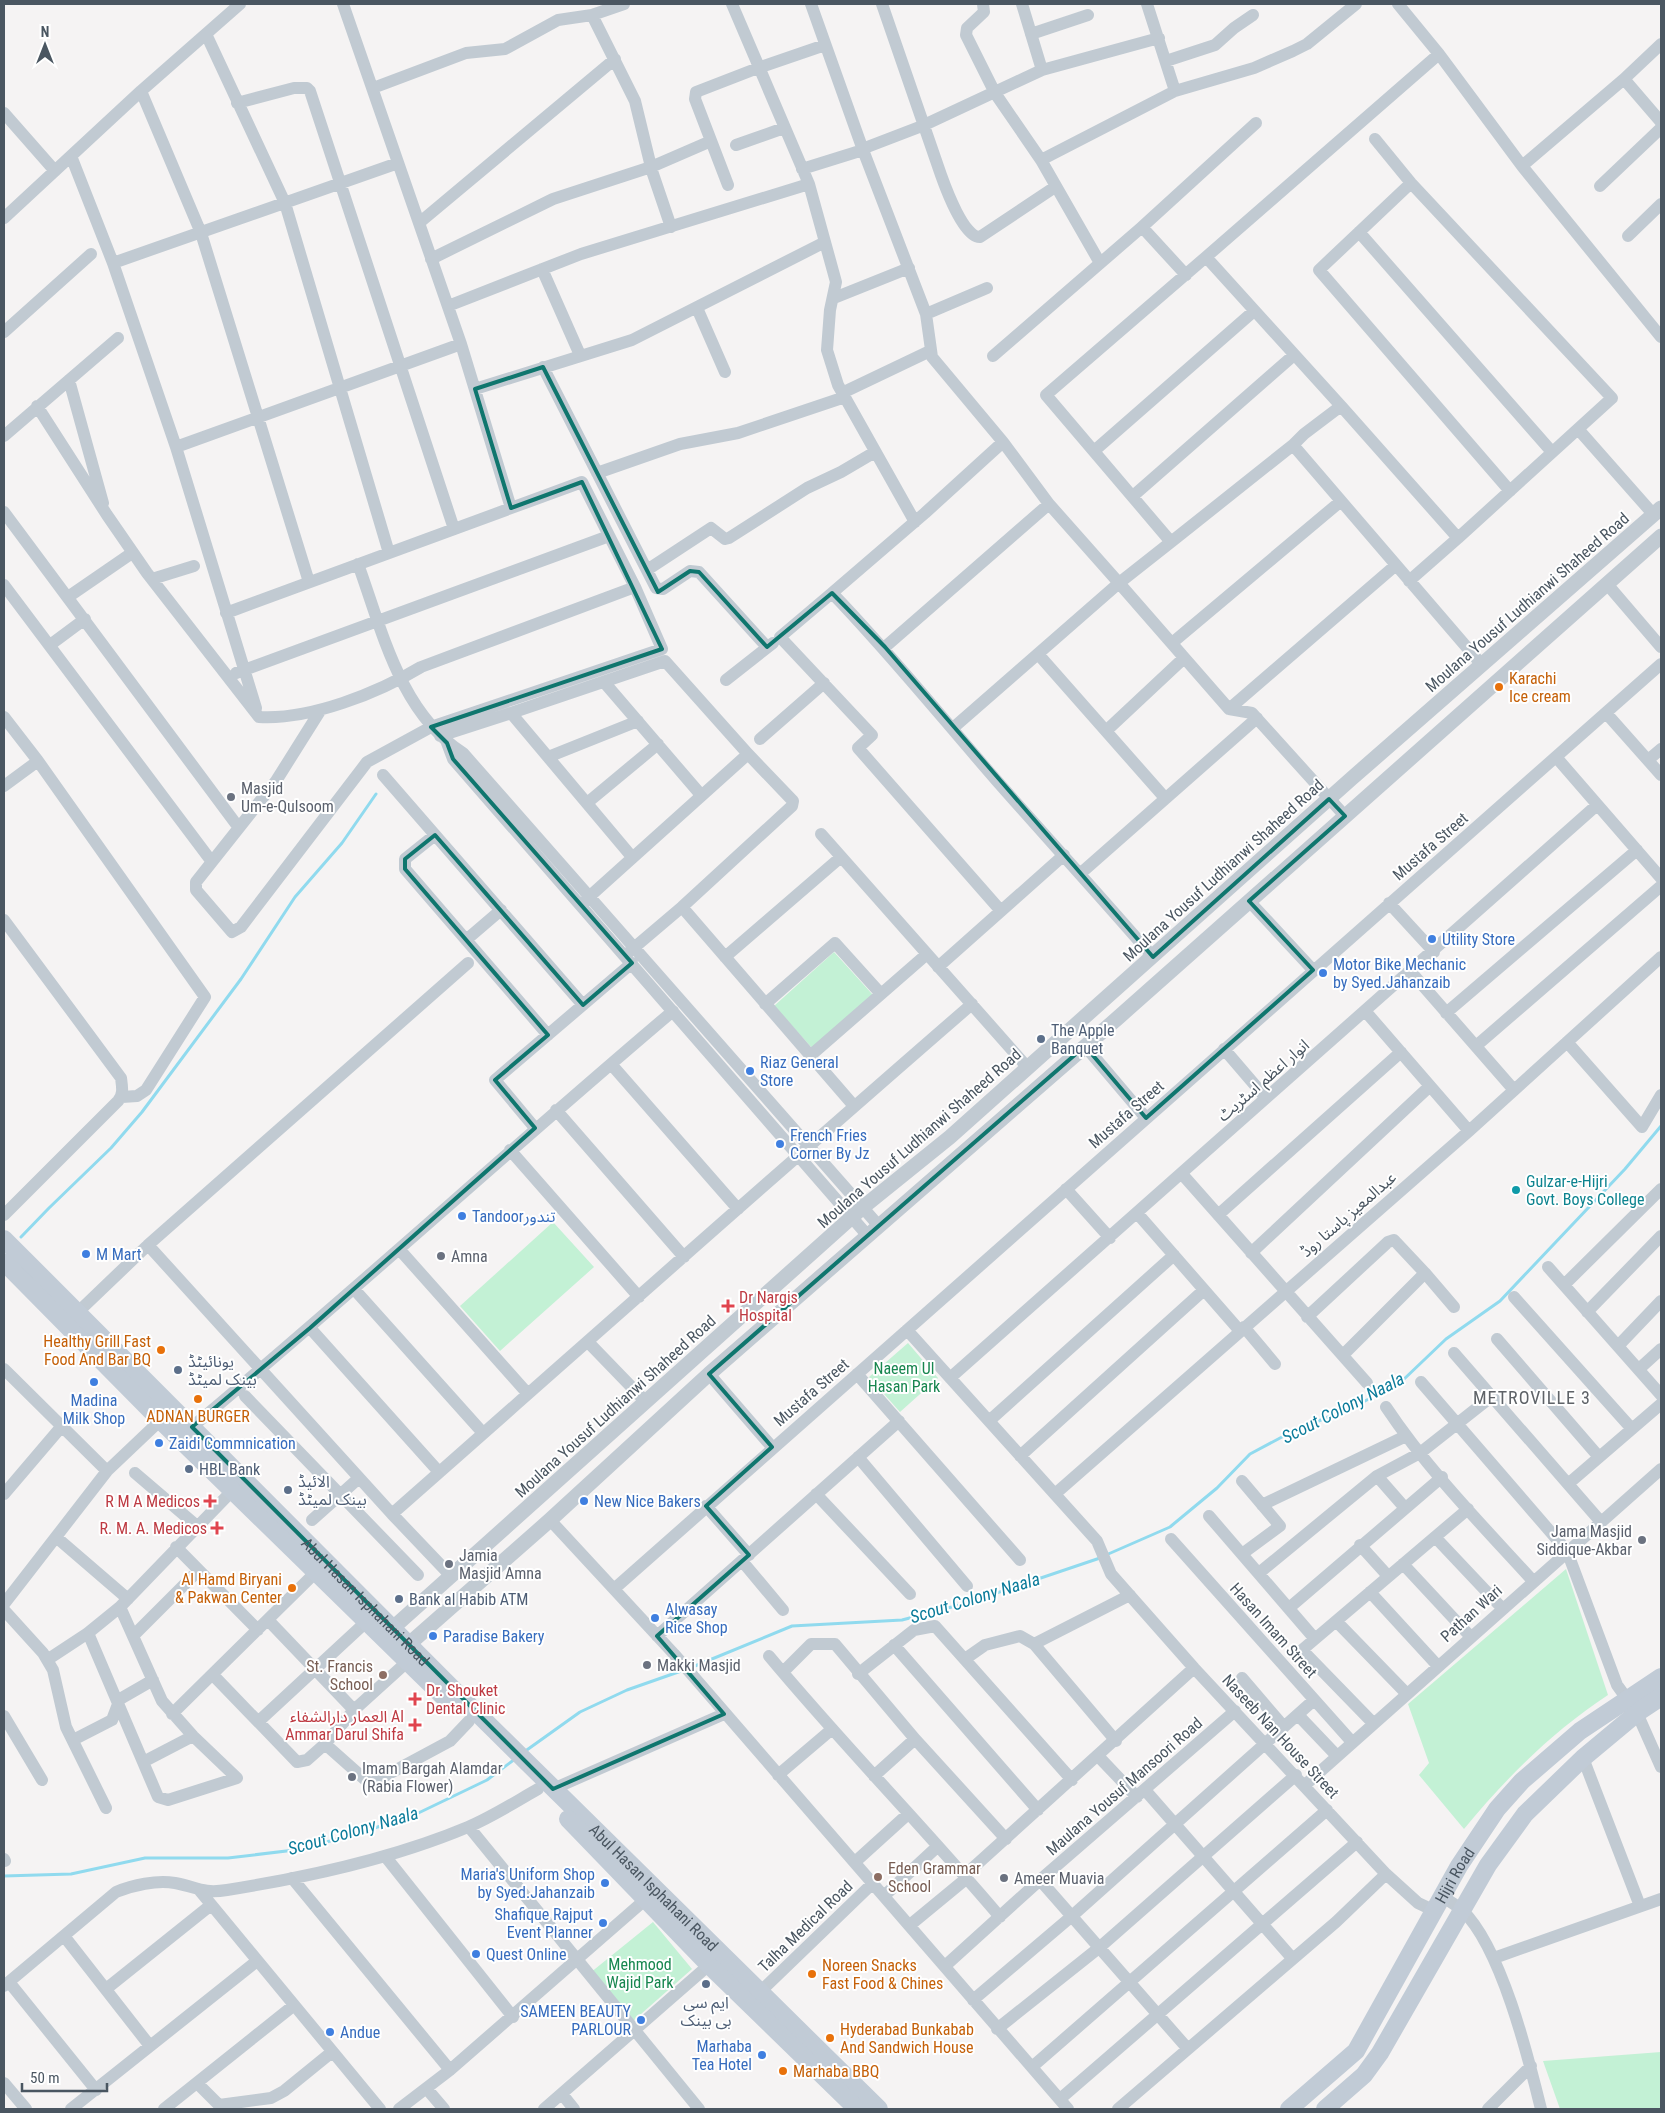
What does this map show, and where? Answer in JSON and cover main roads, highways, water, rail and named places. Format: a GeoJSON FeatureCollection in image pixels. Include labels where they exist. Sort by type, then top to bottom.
{"type":"FeatureCollection","features":[{"type":"Feature","properties":{"kind":"main road","name":"Abul Hasan Isphahani Road"},"geometry":{"type":"LineString","coordinates":[[4,1239],[77,1313],[232,1491],[366,1622],[387,1633]]}},
{"type":"Feature","properties":{"kind":"main road","name":"Abul Hasan Isphahani Road"},"geometry":{"type":"LineString","coordinates":[[4,1262],[166,1414],[192,1427],[405,1653],[760,1992],[879,2109]]}},
{"type":"Feature","properties":{"kind":"main road","name":"Hijri Road"},"geometry":{"type":"LineString","coordinates":[[1325,2109],[1364,2076],[1380,2052],[1488,1865],[1525,1814],[1583,1758],[1661,1677]]}},
{"type":"Feature","properties":{"kind":"main road","name":"Hijri Road"},"geometry":{"type":"LineString","coordinates":[[1289,2109],[1356,2051],[1459,1866],[1497,1809],[1522,1780],[1580,1731],[1633,1706],[1661,1697]]}},
{"type":"Feature","properties":{"kind":"main road","name":"Abul Hasan Isphahani Road"},"geometry":{"type":"LineString","coordinates":[[546,1787],[646,1900],[857,2109]]}},
{"type":"Feature","properties":{"kind":"waterway"},"geometry":{"type":"LineString","coordinates":[[21,1237],[111,1148],[142,1112],[241,979],[295,897],[342,843],[376,794]]}},
{"type":"Feature","properties":{"kind":"waterway","name":"Scout Colony Naala"},"geometry":{"type":"LineString","coordinates":[[1106,1555],[1170,1527],[1217,1488],[1250,1454],[1295,1430],[1352,1408],[1402,1381],[1446,1339],[1500,1301],[1625,1169],[1661,1126]]}},
{"type":"Feature","properties":{"kind":"waterway","name":"Scout Colony Naala"},"geometry":{"type":"LineString","coordinates":[[690,1668],[792,1626],[902,1620],[967,1603],[1100,1558]]}},
{"type":"Feature","properties":{"kind":"waterway","name":"Scout Colony Naala"},"geometry":{"type":"LineString","coordinates":[[524,1752],[580,1712],[627,1690],[684,1670]]}},
{"type":"Feature","properties":{"kind":"waterway","name":"Scout Colony Naala"},"geometry":{"type":"LineString","coordinates":[[4,1876],[71,1874],[145,1858],[228,1858],[303,1849],[408,1818],[487,1780],[515,1759]]}},
{"type":"Feature","properties":{"kind":"place","name":"Karachi Ice cream"},"geometry":{"type":"Point","coordinates":[1499,687]}},
{"type":"Feature","properties":{"kind":"place","name":"Masjid Um-e-Qulsoom"},"geometry":{"type":"Point","coordinates":[231,797]}},
{"type":"Feature","properties":{"kind":"place","name":"Utility Store"},"geometry":{"type":"Point","coordinates":[1432,939]}},
{"type":"Feature","properties":{"kind":"place","name":"Motor Bike Mechanic by Syed.Jahanzaib"},"geometry":{"type":"Point","coordinates":[1323,973]}},
{"type":"Feature","properties":{"kind":"place","name":"The Apple Banquet"},"geometry":{"type":"Point","coordinates":[1041,1039]}},
{"type":"Feature","properties":{"kind":"place","name":"Riaz General Store"},"geometry":{"type":"Point","coordinates":[750,1071]}},
{"type":"Feature","properties":{"kind":"place","name":"French Fries Corner By Jz"},"geometry":{"type":"Point","coordinates":[780,1144]}},
{"type":"Feature","properties":{"kind":"place","name":"Gulzar-e-Hijri Govt. Boys College"},"geometry":{"type":"Point","coordinates":[1516,1190]}},
{"type":"Feature","properties":{"kind":"place","name":"Tandoorتندور"},"geometry":{"type":"Point","coordinates":[462,1216]}},
{"type":"Feature","properties":{"kind":"place","name":"M Mart"},"geometry":{"type":"Point","coordinates":[86,1254]}},
{"type":"Feature","properties":{"kind":"place","name":"Amna"},"geometry":{"type":"Point","coordinates":[441,1256]}},
{"type":"Feature","properties":{"kind":"place","name":"Dr Nargis Hospital"},"geometry":{"type":"Point","coordinates":[728,1306]}},
{"type":"Feature","properties":{"kind":"place","name":"Healthy Grill Fast Food And Bar BQ"},"geometry":{"type":"Point","coordinates":[161,1350]}},
{"type":"Feature","properties":{"kind":"place","name":"یونائیٹڈ بینک لمیٹڈ"},"geometry":{"type":"Point","coordinates":[178,1370]}},
{"type":"Feature","properties":{"kind":"place","name":"Madina Milk Shop"},"geometry":{"type":"Point","coordinates":[94,1382]}},
{"type":"Feature","properties":{"kind":"place","name":"ADNAN BURGER"},"geometry":{"type":"Point","coordinates":[198,1399]}},
{"type":"Feature","properties":{"kind":"place","name":"Zaidi Commnication"},"geometry":{"type":"Point","coordinates":[159,1443]}},
{"type":"Feature","properties":{"kind":"place","name":"HBL Bank"},"geometry":{"type":"Point","coordinates":[189,1469]}},
{"type":"Feature","properties":{"kind":"place","name":"الائیڈ بینک لمیٹڈ"},"geometry":{"type":"Point","coordinates":[288,1490]}},
{"type":"Feature","properties":{"kind":"place","name":"R M A Medicos"},"geometry":{"type":"Point","coordinates":[210,1501]}},
{"type":"Feature","properties":{"kind":"place","name":"New Nice Bakers"},"geometry":{"type":"Point","coordinates":[584,1501]}},
{"type":"Feature","properties":{"kind":"place","name":"R. M. A. Medicos"},"geometry":{"type":"Point","coordinates":[217,1528]}},
{"type":"Feature","properties":{"kind":"place","name":"Jama Masjid Siddique-Akbar"},"geometry":{"type":"Point","coordinates":[1642,1540]}},
{"type":"Feature","properties":{"kind":"place","name":"Jamia Masjid Amna"},"geometry":{"type":"Point","coordinates":[449,1564]}},
{"type":"Feature","properties":{"kind":"place","name":"Al Hamd Biryani & Pakwan Center"},"geometry":{"type":"Point","coordinates":[292,1588]}},
{"type":"Feature","properties":{"kind":"place","name":"Bank al Habib ATM"},"geometry":{"type":"Point","coordinates":[399,1599]}},
{"type":"Feature","properties":{"kind":"place","name":"Alwasay Rice Shop"},"geometry":{"type":"Point","coordinates":[655,1618]}},
{"type":"Feature","properties":{"kind":"place","name":"Paradise Bakery"},"geometry":{"type":"Point","coordinates":[433,1636]}},
{"type":"Feature","properties":{"kind":"place","name":"Makki Masjid"},"geometry":{"type":"Point","coordinates":[647,1665]}},
{"type":"Feature","properties":{"kind":"place","name":"St. Francis School"},"geometry":{"type":"Point","coordinates":[383,1675]}},
{"type":"Feature","properties":{"kind":"place","name":"Dr. Shouket Dental Clinic"},"geometry":{"type":"Point","coordinates":[415,1699]}},
{"type":"Feature","properties":{"kind":"place","name":"العمار دارالشفاء Al Ammar Darul Shifa"},"geometry":{"type":"Point","coordinates":[415,1725]}},
{"type":"Feature","properties":{"kind":"place","name":"Imam Bargah Alamdar (Rabia Flower)"},"geometry":{"type":"Point","coordinates":[352,1777]}},
{"type":"Feature","properties":{"kind":"place","name":"Eden Grammar School"},"geometry":{"type":"Point","coordinates":[878,1877]}},
{"type":"Feature","properties":{"kind":"place","name":"Ameer Muavia"},"geometry":{"type":"Point","coordinates":[1004,1878]}},
{"type":"Feature","properties":{"kind":"place","name":"Maria's Uniform Shop by Syed.Jahanzaib"},"geometry":{"type":"Point","coordinates":[605,1883]}},
{"type":"Feature","properties":{"kind":"place","name":"Shafique Rajput Event Planner"},"geometry":{"type":"Point","coordinates":[603,1923]}},
{"type":"Feature","properties":{"kind":"place","name":"Quest Online"},"geometry":{"type":"Point","coordinates":[476,1954]}},
{"type":"Feature","properties":{"kind":"place","name":"Noreen Snacks Fast Food & Chines"},"geometry":{"type":"Point","coordinates":[812,1974]}},
{"type":"Feature","properties":{"kind":"place","name":"ایم سی بی بینک"},"geometry":{"type":"Point","coordinates":[706,1984]}},
{"type":"Feature","properties":{"kind":"place","name":"SAMEEN BEAUTY PARLOUR"},"geometry":{"type":"Point","coordinates":[641,2020]}},
{"type":"Feature","properties":{"kind":"place","name":"Andue"},"geometry":{"type":"Point","coordinates":[330,2032]}},
{"type":"Feature","properties":{"kind":"place","name":"Hyderabad Bunkabab And Sandwich House"},"geometry":{"type":"Point","coordinates":[830,2038]}},
{"type":"Feature","properties":{"kind":"place","name":"Marhaba Tea Hotel"},"geometry":{"type":"Point","coordinates":[762,2055]}},
{"type":"Feature","properties":{"kind":"place","name":"Marhaba BBQ"},"geometry":{"type":"Point","coordinates":[783,2071]}},
{"type":"Feature","properties":{"kind":"district","name":"METROVILLE 3"},"geometry":{"type":"Point","coordinates":[1532,1398]}},
{"type":"Feature","properties":{"kind":"park label","name":"Naeem Ul Hasan Park"},"geometry":{"type":"Point","coordinates":[904,1377]}},
{"type":"Feature","properties":{"kind":"park label","name":"Mehmood Wajid Park"},"geometry":{"type":"Point","coordinates":[640,1973]}}]}
